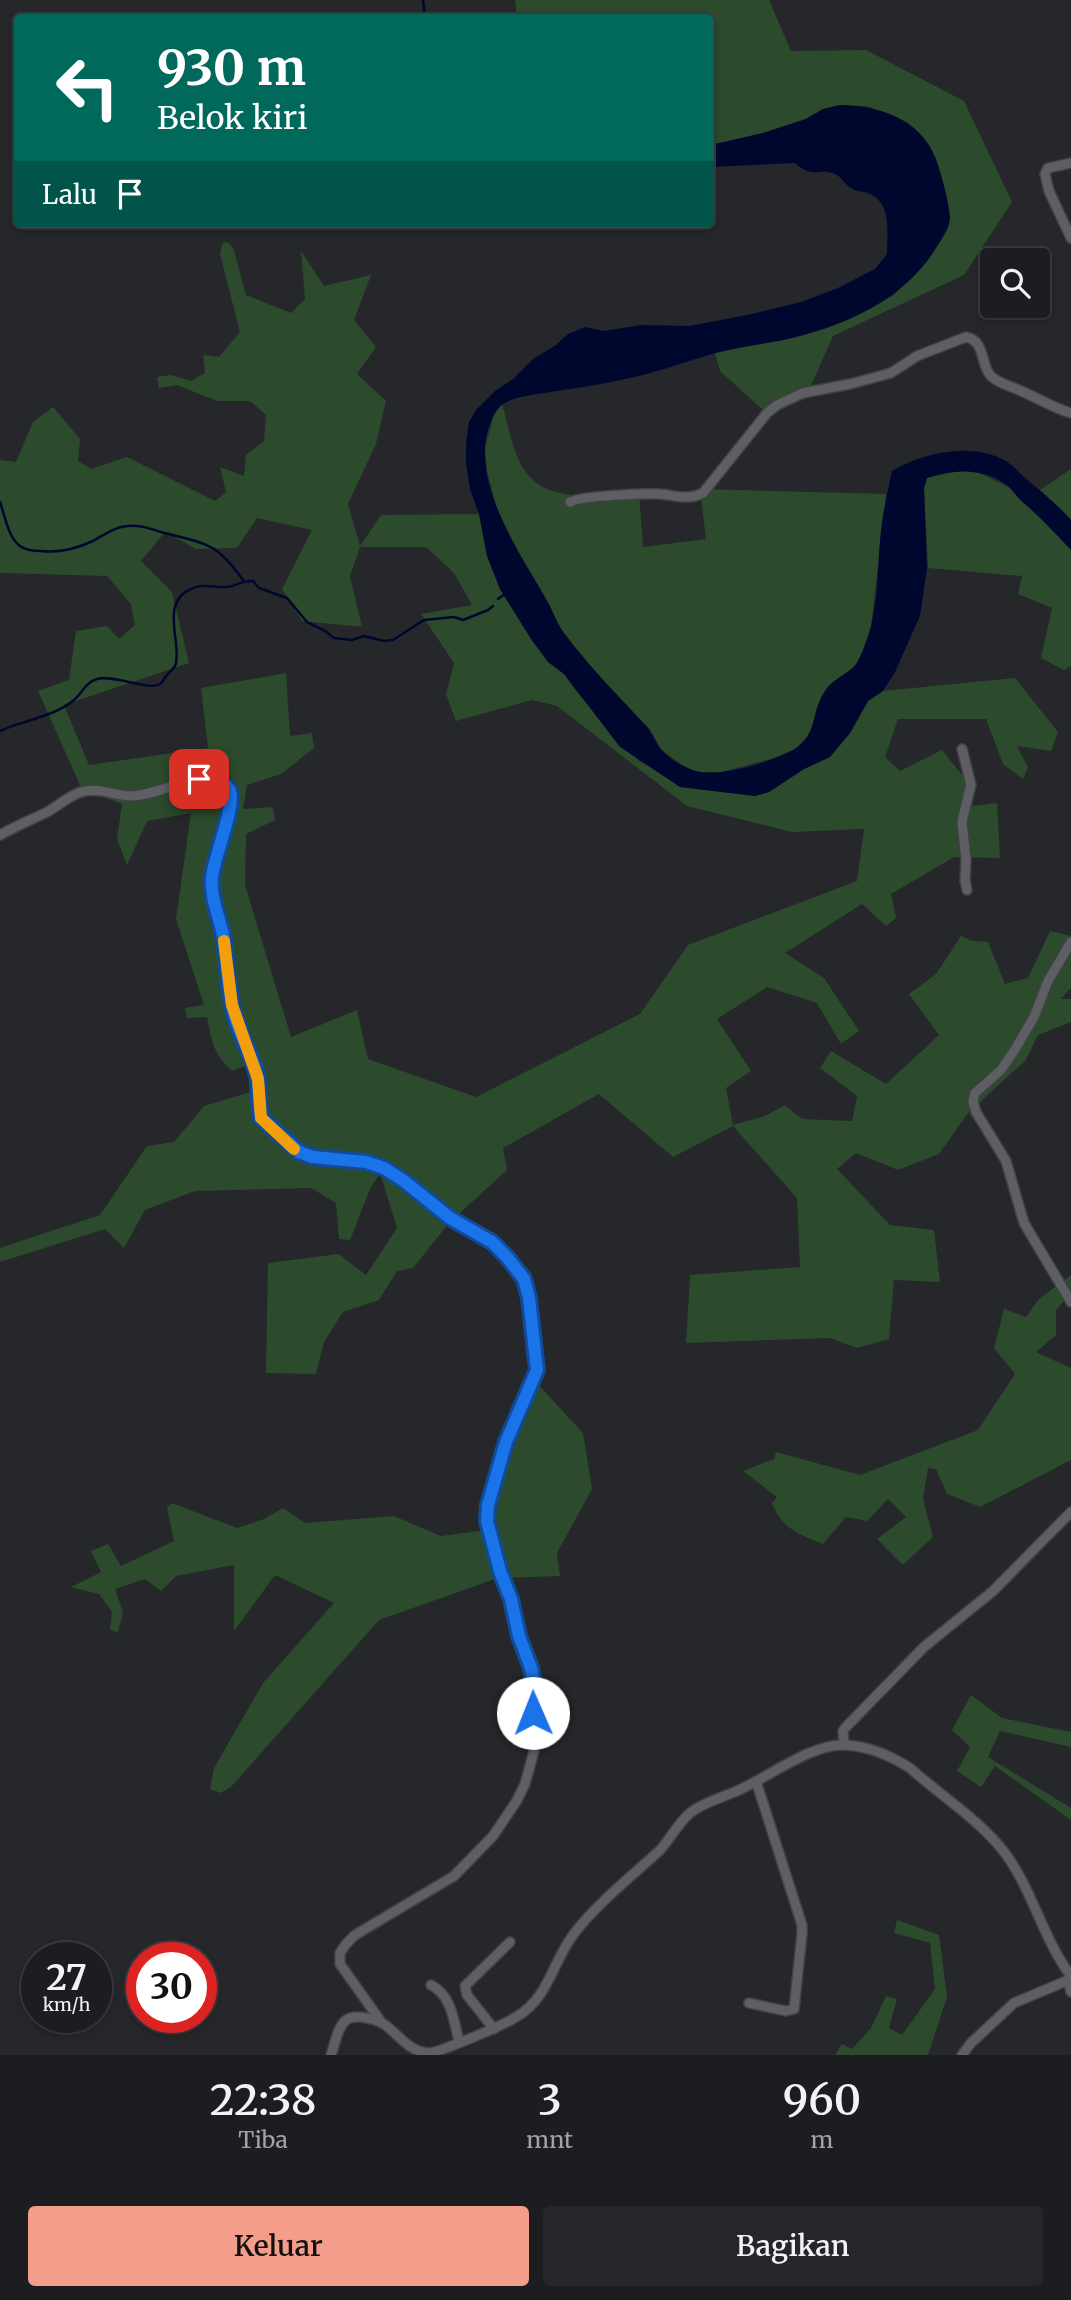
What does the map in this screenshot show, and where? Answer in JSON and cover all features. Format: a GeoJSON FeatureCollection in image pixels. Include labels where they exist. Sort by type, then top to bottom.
{"type":"FeatureCollection","features":[{"type":"Feature","properties":{"kind":"street"},"geometry":{"type":"LineString","coordinates":[[1071,163],[1048,168],[1045,174],[1049,191],[1071,238]]}},
{"type":"Feature","properties":{"kind":"street"},"geometry":{"type":"LineString","coordinates":[[570,502],[594,497],[658,493],[684,498],[698,495],[709,486],[766,413],[776,405],[803,393],[891,373],[917,356],[966,337],[977,344],[986,368],[996,380],[1052,407],[1071,412]]}},
{"type":"Feature","properties":{"kind":"street"},"geometry":{"type":"LineString","coordinates":[[962,749],[971,785],[962,821],[967,890]]}},
{"type":"Feature","properties":{"kind":"street"},"geometry":{"type":"LineString","coordinates":[[0,835],[52,809],[71,795],[86,790],[132,796],[199,779],[214,780],[229,788],[231,802],[215,860],[212,890],[223,935],[228,985],[236,1021],[258,1079],[261,1118],[299,1152],[313,1157],[366,1162],[384,1168],[450,1218],[492,1242],[524,1279],[530,1305],[537,1370],[506,1442],[488,1505],[487,1521],[534,1683],[535,1737],[532,1763],[525,1784],[508,1815],[493,1836],[454,1876],[367,1926],[346,1944],[340,1953],[340,1964],[382,2023],[409,2047],[433,2054],[459,2041],[494,2029],[531,2007],[548,1983],[578,1928],[632,1873],[660,1849],[689,1814],[700,1806],[818,1750],[844,1744],[885,1754],[910,1768],[1005,1852],[1019,1874],[1070,1978],[1071,1992]]}},
{"type":"Feature","properties":{"kind":"street"},"geometry":{"type":"LineString","coordinates":[[1071,942],[1048,981],[1034,1017],[1014,1051],[1001,1070],[975,1093],[973,1101],[976,1112],[1006,1161],[1024,1223],[1071,1302]]}},
{"type":"Feature","properties":{"kind":"street"},"geometry":{"type":"LineString","coordinates":[[844,1744],[845,1728],[906,1664],[993,1591],[1071,1512]]}},
{"type":"Feature","properties":{"kind":"street"},"geometry":{"type":"LineString","coordinates":[[749,2003],[786,2011],[794,2009],[802,1934],[802,1925],[756,1781]]}},
{"type":"Feature","properties":{"kind":"street"},"geometry":{"type":"LineString","coordinates":[[494,2029],[467,1996],[465,1986],[510,1942]]}},
{"type":"Feature","properties":{"kind":"street"},"geometry":{"type":"LineString","coordinates":[[962,2055],[971,2043],[1014,2003],[1070,1978]]}},
{"type":"Feature","properties":{"kind":"street"},"geometry":{"type":"LineString","coordinates":[[431,1984],[439,1989],[450,2005],[459,2041]]}},
{"type":"Feature","properties":{"kind":"street"},"geometry":{"type":"LineString","coordinates":[[331,2055],[343,2022],[349,2018],[361,2017],[382,2023]]}},
{"type":"Feature","properties":{"kind":"green space"},"geometry":{"type":"Polygon","coordinates":[[[515,0],[769,0],[791,51],[866,50],[964,101],[1012,202],[964,275],[833,336],[809,390],[764,411],[720,371],[715,353],[826,328],[860,314],[894,295],[950,221],[938,165],[930,146],[907,122],[867,106],[840,105],[823,109],[806,119],[763,133],[714,144],[714,14],[517,14],[515,0]]]}},
{"type":"Feature","properties":{"kind":"green space"},"geometry":{"type":"Polygon","coordinates":[[[223,242],[229,243],[234,250],[246,295],[291,313],[305,299],[301,251],[324,286],[371,275],[354,320],[376,347],[357,374],[386,401],[376,444],[348,504],[360,546],[381,515],[479,514],[487,556],[500,589],[548,662],[564,674],[639,761],[680,787],[755,796],[769,792],[804,769],[830,757],[850,733],[868,701],[883,691],[1015,678],[1058,732],[1051,751],[1017,746],[1028,767],[1023,779],[1003,764],[986,719],[898,719],[885,757],[900,771],[942,750],[970,785],[965,807],[997,803],[1000,858],[954,857],[891,894],[896,918],[886,926],[862,904],[785,953],[824,978],[859,1031],[841,1044],[817,1003],[767,987],[717,1019],[751,1071],[726,1088],[733,1125],[765,1116],[785,1105],[802,1119],[852,1121],[857,1096],[820,1068],[831,1051],[886,1084],[939,1035],[909,994],[936,974],[961,936],[972,941],[988,942],[1005,984],[1028,978],[1050,931],[1071,936],[1071,988],[1061,999],[1071,999],[1071,1022],[1038,1035],[1026,1060],[968,1113],[939,1154],[898,1170],[856,1153],[837,1169],[890,1225],[934,1230],[940,1282],[894,1280],[889,1339],[857,1348],[830,1338],[686,1343],[690,1275],[800,1267],[797,1198],[733,1126],[673,1157],[599,1094],[503,1148],[507,1170],[449,1223],[413,1268],[397,1271],[379,1300],[343,1312],[324,1342],[316,1374],[266,1373],[268,1263],[339,1254],[366,1275],[397,1228],[380,1173],[370,1189],[350,1240],[339,1239],[336,1203],[311,1188],[195,1191],[145,1210],[124,1248],[105,1229],[0,1262],[0,1248],[100,1215],[147,1146],[174,1142],[204,1106],[254,1091],[248,1065],[232,1071],[217,1053],[207,1017],[187,1018],[185,1008],[204,1005],[176,919],[191,813],[147,821],[127,865],[117,839],[122,804],[83,792],[38,691],[69,680],[76,631],[107,626],[119,639],[135,625],[131,604],[107,576],[0,573],[0,460],[16,462],[33,422],[53,407],[80,439],[78,461],[91,469],[127,457],[215,501],[226,492],[220,467],[244,476],[246,455],[264,441],[266,415],[250,401],[217,401],[177,385],[159,388],[157,377],[171,375],[191,381],[205,373],[203,355],[219,357],[240,332],[220,254],[223,242]],[[257,518],[237,548],[196,549],[165,532],[141,561],[172,592],[189,663],[64,705],[89,765],[208,748],[201,688],[286,673],[290,736],[312,733],[314,748],[281,774],[247,785],[243,809],[273,807],[275,820],[246,834],[245,885],[291,1037],[357,1010],[368,1059],[476,1097],[640,1014],[688,945],[857,881],[864,829],[792,832],[687,806],[557,706],[532,700],[456,721],[446,694],[454,663],[421,614],[472,605],[454,573],[426,547],[360,547],[350,576],[362,627],[302,621],[282,589],[312,530],[257,518]]]}},
{"type":"Feature","properties":{"kind":"green space"},"geometry":{"type":"Polygon","coordinates":[[[502,404],[519,460],[529,476],[539,485],[565,494],[639,493],[643,547],[706,539],[700,489],[886,494],[871,627],[857,665],[828,686],[816,709],[812,732],[795,749],[774,758],[722,772],[696,772],[661,750],[650,729],[610,689],[560,628],[517,551],[497,508],[487,471],[485,447],[494,415],[502,404]]]}},
{"type":"Feature","properties":{"kind":"green space"},"geometry":{"type":"Polygon","coordinates":[[[1071,469],[1071,520],[1040,490],[1071,469]]]}},
{"type":"Feature","properties":{"kind":"green space"},"geometry":{"type":"Polygon","coordinates":[[[962,470],[979,473],[1009,487],[1071,550],[1071,666],[1064,670],[1041,658],[1052,608],[1018,594],[1022,576],[928,568],[924,488],[927,478],[962,470]]]}},
{"type":"Feature","properties":{"kind":"green space"},"geometry":{"type":"Polygon","coordinates":[[[1071,1275],[1071,1308],[1065,1300],[1056,1310],[1056,1335],[1036,1352],[1071,1368],[1071,1460],[980,1507],[947,1494],[936,1469],[928,1468],[923,1499],[933,1537],[903,1565],[877,1539],[906,1517],[888,1499],[867,1521],[846,1517],[823,1544],[786,1525],[772,1503],[777,1497],[743,1471],[774,1459],[776,1452],[860,1475],[978,1430],[1015,1374],[994,1348],[1004,1309],[1026,1317],[1039,1299],[1071,1275]]]}},
{"type":"Feature","properties":{"kind":"green space"},"geometry":{"type":"Polygon","coordinates":[[[535,1381],[583,1433],[592,1489],[557,1553],[560,1576],[498,1578],[379,1620],[231,1787],[220,1793],[210,1789],[214,1768],[263,1683],[334,1603],[275,1575],[234,1631],[234,1565],[176,1576],[161,1591],[145,1579],[115,1589],[123,1612],[118,1633],[110,1630],[112,1612],[99,1594],[71,1587],[101,1572],[91,1551],[108,1544],[121,1566],[174,1541],[167,1508],[172,1503],[237,1528],[264,1519],[283,1508],[305,1523],[394,1516],[441,1536],[486,1530],[506,1438],[535,1381]]]}},
{"type":"Feature","properties":{"kind":"green space"},"geometry":{"type":"Polygon","coordinates":[[[971,1695],[1002,1718],[1071,1732],[1071,1747],[1000,1731],[988,1757],[1071,1808],[1071,1820],[995,1766],[981,1787],[957,1771],[970,1747],[952,1730],[971,1695]]]}},
{"type":"Feature","properties":{"kind":"green space"},"geometry":{"type":"Polygon","coordinates":[[[897,1920],[939,1935],[947,1997],[928,2055],[835,2055],[842,2044],[852,2049],[871,2028],[886,1996],[897,1999],[889,2028],[902,2035],[935,1989],[930,1943],[894,1933],[897,1920]]]}},
{"type":"Feature","properties":{"kind":"water"},"geometry":{"type":"Polygon","coordinates":[[[840,105],[869,108],[896,117],[919,133],[928,144],[940,171],[950,217],[946,232],[925,264],[910,280],[875,306],[834,325],[625,379],[528,395],[499,407],[487,436],[485,460],[489,485],[509,534],[561,629],[646,726],[665,753],[696,771],[731,771],[783,755],[802,744],[811,728],[823,694],[858,661],[865,647],[873,617],[881,531],[892,471],[933,454],[948,452],[978,452],[1006,461],[1071,520],[1071,550],[1010,488],[991,476],[959,472],[927,478],[924,488],[927,568],[920,616],[895,672],[883,691],[868,701],[850,733],[830,757],[804,769],[769,792],[755,796],[680,787],[620,747],[564,674],[548,662],[500,589],[487,556],[479,514],[470,489],[466,464],[469,422],[476,410],[495,391],[513,379],[533,359],[568,334],[585,327],[603,331],[642,325],[689,326],[747,315],[801,302],[838,288],[875,269],[887,254],[888,230],[883,206],[872,195],[851,188],[835,174],[807,171],[795,163],[714,167],[714,144],[763,133],[806,119],[823,109],[840,105]]]}},
{"type":"Feature","properties":{"kind":"waterway"},"geometry":{"type":"LineString","coordinates":[[423,0],[425,14]]}},
{"type":"Feature","properties":{"kind":"waterway"},"geometry":{"type":"LineString","coordinates":[[0,502],[13,537],[20,546],[27,549],[67,550],[87,544],[118,528],[138,526],[194,540],[212,548],[227,559],[243,580]]}},
{"type":"Feature","properties":{"kind":"waterway"},"geometry":{"type":"LineString","coordinates":[[0,731],[66,706],[97,679],[155,686],[160,684],[176,663],[176,603],[182,595],[195,587],[228,587],[253,581],[259,588],[287,598],[307,622],[334,638],[352,640],[364,636],[384,641],[393,640],[424,620],[454,617],[463,620],[493,606]]}},
{"type":"Feature","properties":{"kind":"waterway"},"geometry":{"type":"LineString","coordinates":[[498,599],[506,593]]}},
{"type":"Feature","properties":{"kind":"slow traffic"},"geometry":{"type":"LineString","coordinates":[[224,941],[232,1005],[258,1079],[261,1118],[294,1149]]}},
{"type":"Feature","properties":{"kind":"route"},"geometry":{"type":"LineString","coordinates":[[199,779],[224,784],[231,793],[229,815],[215,860],[212,890],[223,935],[228,985],[236,1021],[258,1079],[261,1118],[299,1152],[313,1157],[366,1162],[384,1168],[438,1210],[492,1242],[524,1279],[538,1364],[533,1382],[506,1442],[488,1505],[487,1521],[500,1571],[515,1613],[519,1636],[531,1668],[534,1683],[533,1713]]}}]}
